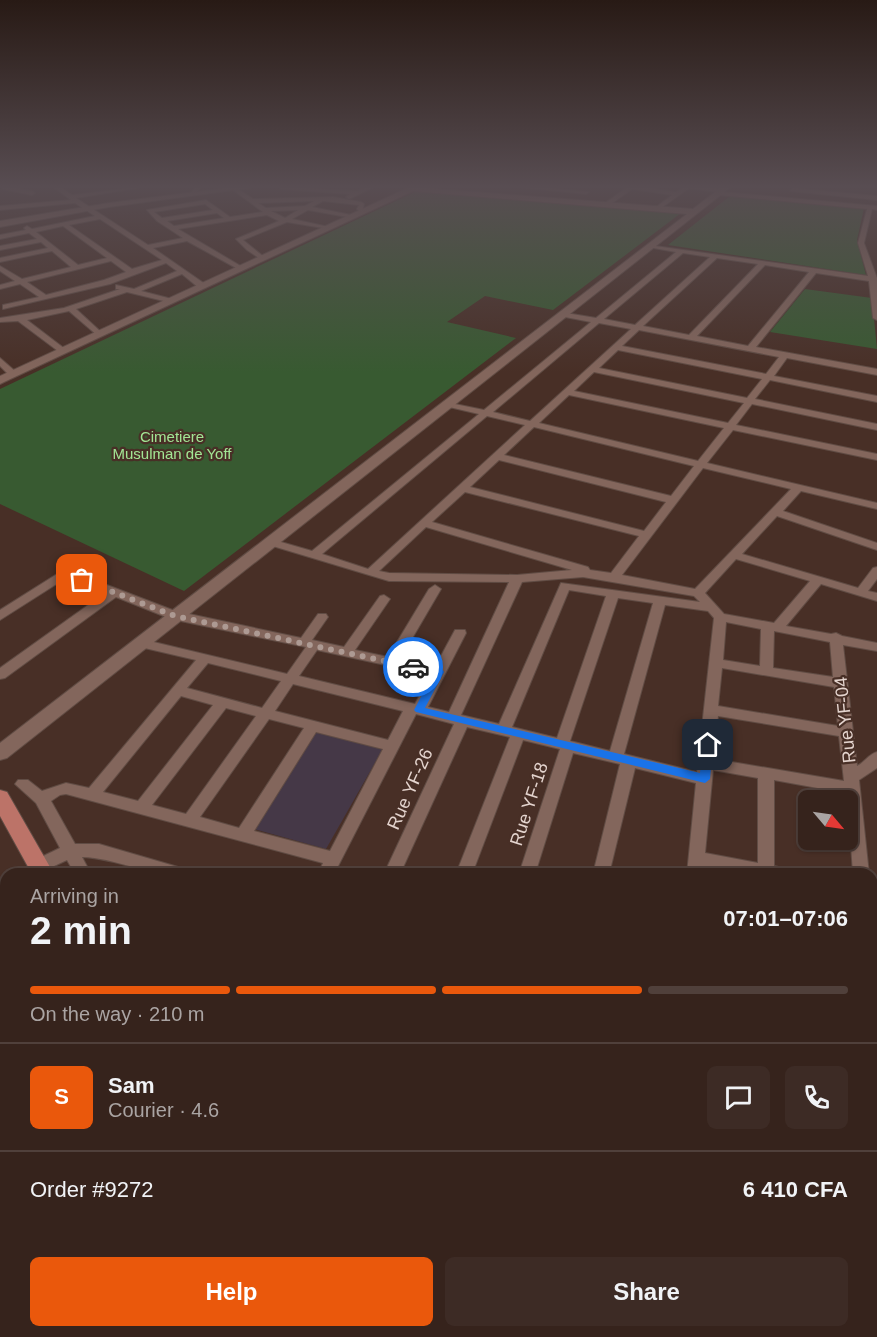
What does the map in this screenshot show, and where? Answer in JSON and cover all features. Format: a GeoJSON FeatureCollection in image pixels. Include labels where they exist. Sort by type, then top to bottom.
{"type":"FeatureCollection","features":[{"type":"Feature","properties":{"kind":"main road"},"geometry":{"type":"LineString","coordinates":[[0,798],[40,868]]}},
{"type":"Feature","properties":{"kind":"street"},"geometry":{"type":"LineString","coordinates":[[96,248],[129,271]]}},
{"type":"Feature","properties":{"kind":"street"},"geometry":{"type":"LineString","coordinates":[[150,248],[202,286]]}},
{"type":"Feature","properties":{"kind":"street"},"geometry":{"type":"LineString","coordinates":[[206,248],[240,268]]}},
{"type":"Feature","properties":{"kind":"street"},"geometry":{"type":"LineString","coordinates":[[248,248],[262,258]]}},
{"type":"Feature","properties":{"kind":"street"},"geometry":{"type":"LineString","coordinates":[[0,380],[283,248]]}},
{"type":"Feature","properties":{"kind":"street"},"geometry":{"type":"LineString","coordinates":[[1,752],[647,248]]}},
{"type":"Feature","properties":{"kind":"street"},"geometry":{"type":"LineString","coordinates":[[665,248],[874,280]]}},
{"type":"Feature","properties":{"kind":"street"},"geometry":{"type":"LineString","coordinates":[[863,248],[874,280],[877,318]]}},
{"type":"Feature","properties":{"kind":"street"},"geometry":{"type":"LineString","coordinates":[[0,260],[54,249],[77,267]]}},
{"type":"Feature","properties":{"kind":"street"},"geometry":{"type":"LineString","coordinates":[[314,556],[681,251]]}},
{"type":"Feature","properties":{"kind":"street"},"geometry":{"type":"LineString","coordinates":[[370,573],[716,256]]}},
{"type":"Feature","properties":{"kind":"street"},"geometry":{"type":"LineString","coordinates":[[0,286],[111,259]]}},
{"type":"Feature","properties":{"kind":"street"},"geometry":{"type":"LineString","coordinates":[[60,286],[168,260]]}},
{"type":"Feature","properties":{"kind":"street"},"geometry":{"type":"LineString","coordinates":[[0,268],[27,263]]}},
{"type":"Feature","properties":{"kind":"street"},"geometry":{"type":"LineString","coordinates":[[692,338],[763,263]]}},
{"type":"Feature","properties":{"kind":"street"},"geometry":{"type":"LineString","coordinates":[[0,268],[46,298]]}},
{"type":"Feature","properties":{"kind":"street"},"geometry":{"type":"LineString","coordinates":[[37,269],[46,275]]}},
{"type":"Feature","properties":{"kind":"street"},"geometry":{"type":"LineString","coordinates":[[3,305],[46,298],[107,282],[129,271]]}},
{"type":"Feature","properties":{"kind":"street"},"geometry":{"type":"LineString","coordinates":[[2,320],[21,319],[107,298],[183,271]]}},
{"type":"Feature","properties":{"kind":"street"},"geometry":{"type":"LineString","coordinates":[[750,349],[814,271]]}},
{"type":"Feature","properties":{"kind":"street"},"geometry":{"type":"LineString","coordinates":[[107,282],[169,301]]}},
{"type":"Feature","properties":{"kind":"street"},"geometry":{"type":"LineString","coordinates":[[2,320],[13,311],[3,305]]}},
{"type":"Feature","properties":{"kind":"street"},"geometry":{"type":"LineString","coordinates":[[70,308],[98,334]]}},
{"type":"Feature","properties":{"kind":"street"},"geometry":{"type":"LineString","coordinates":[[563,314],[877,372]]}},
{"type":"Feature","properties":{"kind":"street"},"geometry":{"type":"LineString","coordinates":[[21,319],[62,351]]}},
{"type":"Feature","properties":{"kind":"street"},"geometry":{"type":"LineString","coordinates":[[616,347],[877,399]]}},
{"type":"Feature","properties":{"kind":"street"},"geometry":{"type":"LineString","coordinates":[[610,577],[647,534],[785,355]]}},
{"type":"Feature","properties":{"kind":"street"},"geometry":{"type":"LineString","coordinates":[[0,362],[13,374]]}},
{"type":"Feature","properties":{"kind":"street"},"geometry":{"type":"LineString","coordinates":[[593,369],[877,427]]}},
{"type":"Feature","properties":{"kind":"street"},"geometry":{"type":"LineString","coordinates":[[567,392],[877,457]]}},
{"type":"Feature","properties":{"kind":"street"},"geometry":{"type":"LineString","coordinates":[[447,404],[877,506]]}},
{"type":"Feature","properties":{"kind":"street"},"geometry":{"type":"LineString","coordinates":[[497,456],[673,500]]}},
{"type":"Feature","properties":{"kind":"street"},"geometry":{"type":"LineString","coordinates":[[698,593],[799,487]]}},
{"type":"Feature","properties":{"kind":"street"},"geometry":{"type":"LineString","coordinates":[[462,488],[647,534]]}},
{"type":"Feature","properties":{"kind":"street"},"geometry":{"type":"LineString","coordinates":[[776,512],[877,547]]}},
{"type":"Feature","properties":{"kind":"street"},"geometry":{"type":"LineString","coordinates":[[424,523],[610,577]]}},
{"type":"Feature","properties":{"kind":"street"},"geometry":{"type":"LineString","coordinates":[[270,542],[389,577],[517,579],[583,573],[698,593],[716,612],[716,663],[696,866],[718,868]]}},
{"type":"Feature","properties":{"kind":"street"},"geometry":{"type":"LineString","coordinates":[[734,555],[877,597]]}},
{"type":"Feature","properties":{"kind":"street"},"geometry":{"type":"LineString","coordinates":[[860,592],[877,571]]}},
{"type":"Feature","properties":{"kind":"street"},"geometry":{"type":"LineString","coordinates":[[0,616],[65,573],[176,616],[439,672]]}},
{"type":"Feature","properties":{"kind":"street","name":"Rue YF-26"},"geometry":{"type":"LineString","coordinates":[[395,868],[517,579]]}},
{"type":"Feature","properties":{"kind":"street"},"geometry":{"type":"LineString","coordinates":[[766,671],[773,626],[818,580]]}},
{"type":"Feature","properties":{"kind":"street"},"geometry":{"type":"LineString","coordinates":[[466,868],[511,732],[565,586],[660,600],[877,647]]}},
{"type":"Feature","properties":{"kind":"street"},"geometry":{"type":"LineString","coordinates":[[392,662],[435,590]]}},
{"type":"Feature","properties":{"kind":"street"},"geometry":{"type":"LineString","coordinates":[[0,675],[115,592]]}},
{"type":"Feature","properties":{"kind":"street","name":"Rue YF-18"},"geometry":{"type":"LineString","coordinates":[[529,868],[565,745],[614,593]]}},
{"type":"Feature","properties":{"kind":"street"},"geometry":{"type":"LineString","coordinates":[[347,652],[384,599]]}},
{"type":"Feature","properties":{"kind":"street"},"geometry":{"type":"LineString","coordinates":[[602,868],[622,759],[660,600]]}},
{"type":"Feature","properties":{"kind":"street"},"geometry":{"type":"LineString","coordinates":[[189,821],[290,679],[322,617]]}},
{"type":"Feature","properties":{"kind":"street"},"geometry":{"type":"LineString","coordinates":[[329,868],[392,746],[439,672],[460,633]]}},
{"type":"Feature","properties":{"kind":"street","name":"Rue YF-04"},"geometry":{"type":"LineString","coordinates":[[837,637],[860,868]]}},
{"type":"Feature","properties":{"kind":"street"},"geometry":{"type":"LineString","coordinates":[[141,643],[705,779]]}},
{"type":"Feature","properties":{"kind":"street"},"geometry":{"type":"LineString","coordinates":[[92,795],[206,658]]}},
{"type":"Feature","properties":{"kind":"street"},"geometry":{"type":"LineString","coordinates":[[716,663],[841,683]]}},
{"type":"Feature","properties":{"kind":"street"},"geometry":{"type":"LineString","coordinates":[[179,691],[392,746]]}},
{"type":"Feature","properties":{"kind":"street"},"geometry":{"type":"LineString","coordinates":[[141,808],[223,702]]}},
{"type":"Feature","properties":{"kind":"street"},"geometry":{"type":"LineString","coordinates":[[711,710],[846,732]]}},
{"type":"Feature","properties":{"kind":"street"},"geometry":{"type":"LineString","coordinates":[[243,835],[313,725]]}},
{"type":"Feature","properties":{"kind":"street"},"geometry":{"type":"LineString","coordinates":[[706,763],[851,783],[875,764]]}},
{"type":"Feature","properties":{"kind":"street"},"geometry":{"type":"LineString","coordinates":[[766,773],[774,868]]}},
{"type":"Feature","properties":{"kind":"street"},"geometry":{"type":"LineString","coordinates":[[23,784],[42,799],[79,868]]}},
{"type":"Feature","properties":{"kind":"street"},"geometry":{"type":"LineString","coordinates":[[42,799],[50,792],[68,786],[92,795],[334,859]]}},
{"type":"Feature","properties":{"kind":"street"},"geometry":{"type":"LineString","coordinates":[[44,868],[71,850],[99,851],[157,868]]}},
{"type":"Feature","properties":{"kind":"shaded area"},"geometry":{"type":"Polygon","coordinates":[[[316,728],[384,747],[326,849],[250,828],[316,728]]]}},
{"type":"Feature","properties":{"kind":"green space","name":"Cimetiere Musulman de Yoff"},"geometry":{"type":"Polygon","coordinates":[[[296,248],[634,248],[553,310],[485,296],[447,322],[516,338],[184,591],[0,504],[0,389],[296,248]]]}},
{"type":"Feature","properties":{"kind":"green space"},"geometry":{"type":"Polygon","coordinates":[[[690,248],[859,248],[866,275],[690,248]]]}},
{"type":"Feature","properties":{"kind":"green space"},"geometry":{"type":"Polygon","coordinates":[[[805,289],[872,298],[877,349],[770,332],[805,289]]]}},
{"type":"Feature","properties":{"kind":"way so far"},"geometry":{"type":"LineString","coordinates":[[82,580],[175,616],[413,667]]}},
{"type":"Feature","properties":{"kind":"route"},"geometry":{"type":"LineString","coordinates":[[413,667],[439,672],[419,710],[705,779],[708,745]]}}]}
